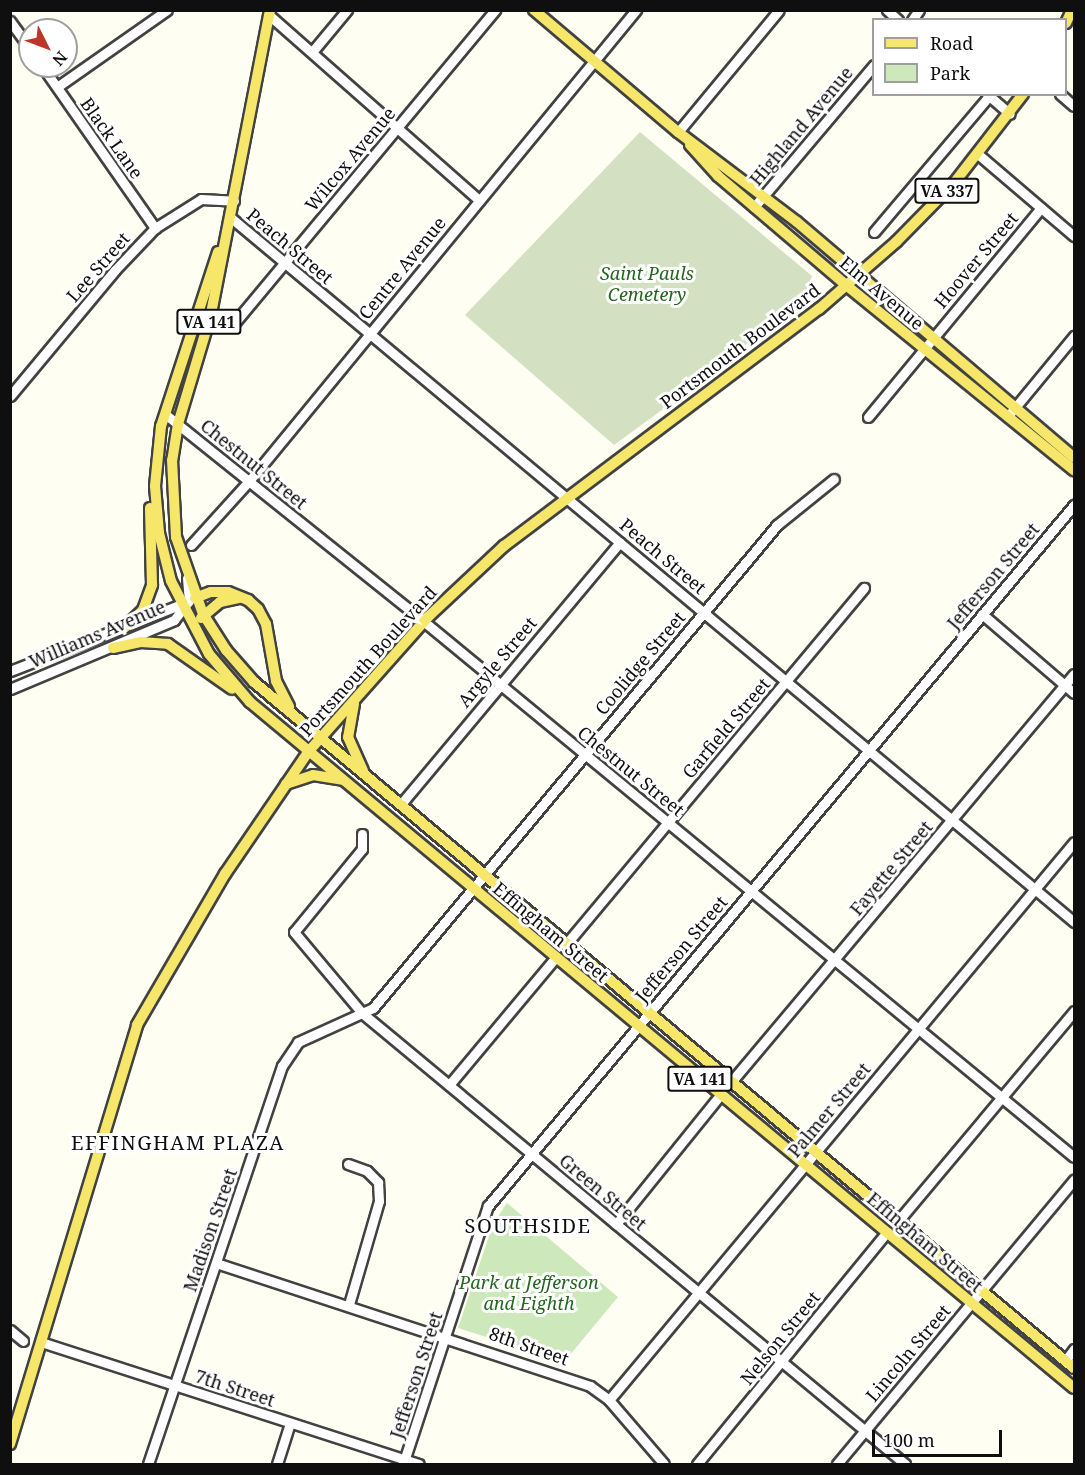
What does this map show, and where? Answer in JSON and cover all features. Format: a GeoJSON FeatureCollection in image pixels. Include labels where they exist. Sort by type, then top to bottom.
{"type":"FeatureCollection","features":[{"type":"Feature","properties":{"kind":"main road","name":"Elm Avenue"},"geometry":{"type":"LineString","coordinates":[[534,10],[678,132],[764,196],[933,336],[1074,470]]}},
{"type":"Feature","properties":{"kind":"main road","name":"VA 141"},"geometry":{"type":"LineString","coordinates":[[178,424],[212,314],[269,13]]}},
{"type":"Feature","properties":{"kind":"main road","name":"Portsmouth Boulevard"},"geometry":{"type":"LineString","coordinates":[[10,1444],[137,1025],[225,874],[309,750],[423,622],[504,546],[846,285],[926,213],[979,155],[1022,96]]}},
{"type":"Feature","properties":{"kind":"main road","name":"Elm Avenue"},"geometry":{"type":"LineString","coordinates":[[678,132],[718,176],[923,349],[1074,458]]}},
{"type":"Feature","properties":{"kind":"main road","name":"VA 141"},"geometry":{"type":"LineString","coordinates":[[165,414],[230,217]]}},
{"type":"Feature","properties":{"kind":"main road","name":"Effingham Street"},"geometry":{"type":"LineString","coordinates":[[165,414],[156,463],[159,533],[197,634],[250,702],[1074,1388]]}},
{"type":"Feature","properties":{"kind":"main road","name":"Effingham Street"},"geometry":{"type":"LineString","coordinates":[[178,424],[171,498],[177,546],[186,576],[187,603]]}},
{"type":"Feature","properties":{"kind":"main road"},"geometry":{"type":"LineString","coordinates":[[124,628],[143,610],[152,585],[150,510],[156,463]]}},
{"type":"Feature","properties":{"kind":"main road"},"geometry":{"type":"LineString","coordinates":[[187,603],[220,591],[245,598],[263,616],[278,689],[303,723]]}},
{"type":"Feature","properties":{"kind":"main road"},"geometry":{"type":"LineString","coordinates":[[197,634],[203,614],[225,600],[245,598]]}},
{"type":"Feature","properties":{"kind":"main road","name":"Effingham Street"},"geometry":{"type":"LineString","coordinates":[[187,603],[203,614],[236,663],[320,738],[1074,1368]]}},
{"type":"Feature","properties":{"kind":"main road"},"geometry":{"type":"LineString","coordinates":[[113,648],[150,641],[168,644],[250,702]]}},
{"type":"Feature","properties":{"kind":"main road"},"geometry":{"type":"LineString","coordinates":[[361,690],[350,714],[348,737],[368,778]]}},
{"type":"Feature","properties":{"kind":"main road"},"geometry":{"type":"LineString","coordinates":[[286,784],[313,775],[348,782]]}},
{"type":"Feature","properties":{"kind":"street"},"geometry":{"type":"LineString","coordinates":[[57,87],[167,10]]}},
{"type":"Feature","properties":{"kind":"street"},"geometry":{"type":"LineString","coordinates":[[312,52],[347,10]]}},
{"type":"Feature","properties":{"kind":"street","name":"Wilcox Avenue"},"geometry":{"type":"LineString","coordinates":[[231,327],[495,10]]}},
{"type":"Feature","properties":{"kind":"street","name":"Centre Avenue"},"geometry":{"type":"LineString","coordinates":[[191,545],[249,481],[636,10]]}},
{"type":"Feature","properties":{"kind":"street"},"geometry":{"type":"LineString","coordinates":[[678,132],[779,10]]}},
{"type":"Feature","properties":{"kind":"street"},"geometry":{"type":"LineString","coordinates":[[269,13],[479,200]]}},
{"type":"Feature","properties":{"kind":"street","name":"Highland Avenue"},"geometry":{"type":"LineString","coordinates":[[754,207],[872,66]]}},
{"type":"Feature","properties":{"kind":"street","name":"Black Lane"},"geometry":{"type":"LineString","coordinates":[[51,78],[154,228]]}},
{"type":"Feature","properties":{"kind":"street"},"geometry":{"type":"LineString","coordinates":[[874,232],[987,96]]}},
{"type":"Feature","properties":{"kind":"street"},"geometry":{"type":"LineString","coordinates":[[989,96],[1010,114]]}},
{"type":"Feature","properties":{"kind":"street"},"geometry":{"type":"LineString","coordinates":[[1062,96],[1074,106]]}},
{"type":"Feature","properties":{"kind":"street"},"geometry":{"type":"LineString","coordinates":[[979,155],[1074,236]]}},
{"type":"Feature","properties":{"kind":"street","name":"Lee Street"},"geometry":{"type":"LineString","coordinates":[[10,396],[115,270],[154,228],[201,199],[234,201]]}},
{"type":"Feature","properties":{"kind":"street","name":"Hoover Street"},"geometry":{"type":"LineString","coordinates":[[868,417],[1041,208]]}},
{"type":"Feature","properties":{"kind":"street","name":"Peach Street"},"geometry":{"type":"LineString","coordinates":[[230,217],[1074,922]]}},
{"type":"Feature","properties":{"kind":"street"},"geometry":{"type":"LineString","coordinates":[[1012,412],[1074,336]]}},
{"type":"Feature","properties":{"kind":"street","name":"Chestnut Street"},"geometry":{"type":"LineString","coordinates":[[165,414],[423,622],[1074,1157]]}},
{"type":"Feature","properties":{"kind":"street","name":"Coolidge Street"},"geometry":{"type":"LineString","coordinates":[[362,1013],[373,1008],[783,519],[834,479]]}},
{"type":"Feature","properties":{"kind":"street","name":"Jefferson Street"},"geometry":{"type":"LineString","coordinates":[[404,1462],[488,1206],[1074,505]]}},
{"type":"Feature","properties":{"kind":"street","name":"Argyle Street"},"geometry":{"type":"LineString","coordinates":[[401,804],[620,542]]}},
{"type":"Feature","properties":{"kind":"street","name":"Garfield Street"},"geometry":{"type":"LineString","coordinates":[[567,943],[864,588]]}},
{"type":"Feature","properties":{"kind":"street","name":"Williams Avenue"},"geometry":{"type":"LineString","coordinates":[[10,671],[187,603]]}},
{"type":"Feature","properties":{"kind":"street","name":"Williams Avenue"},"geometry":{"type":"LineString","coordinates":[[10,689],[113,648],[174,620],[187,603]]}},
{"type":"Feature","properties":{"kind":"street"},"geometry":{"type":"LineString","coordinates":[[982,614],[1074,693]]}},
{"type":"Feature","properties":{"kind":"street","name":"Fayette Street"},"geometry":{"type":"LineString","coordinates":[[731,1082],[1074,674]]}},
{"type":"Feature","properties":{"kind":"street","name":"Green Street"},"geometry":{"type":"LineString","coordinates":[[362,834],[362,849],[294,932],[362,1013],[904,1464]]}},
{"type":"Feature","properties":{"kind":"street","name":"Palmer Street"},"geometry":{"type":"LineString","coordinates":[[609,1400],[1074,842]]}},
{"type":"Feature","properties":{"kind":"street"},"geometry":{"type":"LineString","coordinates":[[449,1085],[556,957]]}},
{"type":"Feature","properties":{"kind":"street"},"geometry":{"type":"LineString","coordinates":[[898,1221],[1074,1011]]}},
{"type":"Feature","properties":{"kind":"street","name":"Madison Street"},"geometry":{"type":"LineString","coordinates":[[148,1464],[282,1065],[298,1042],[362,1013]]}},
{"type":"Feature","properties":{"kind":"street"},"geometry":{"type":"LineString","coordinates":[[616,1224],[720,1095]]}},
{"type":"Feature","properties":{"kind":"street"},"geometry":{"type":"LineString","coordinates":[[348,1164],[367,1171],[378,1182],[379,1201],[349,1304]]}},
{"type":"Feature","properties":{"kind":"street","name":"Lincoln Street"},"geometry":{"type":"LineString","coordinates":[[837,1464],[1074,1180]]}},
{"type":"Feature","properties":{"kind":"street","name":"Nelson Street"},"geometry":{"type":"LineString","coordinates":[[697,1464],[888,1232]]}},
{"type":"Feature","properties":{"kind":"street","name":"8th Street"},"geometry":{"type":"LineString","coordinates":[[216,1263],[349,1304],[590,1386],[609,1400],[664,1464]]}},
{"type":"Feature","properties":{"kind":"street"},"geometry":{"type":"LineString","coordinates":[[10,1330],[23,1341]]}},
{"type":"Feature","properties":{"kind":"street","name":"7th Street"},"geometry":{"type":"LineString","coordinates":[[41,1342],[404,1462],[419,1464]]}},
{"type":"Feature","properties":{"kind":"street"},"geometry":{"type":"LineString","coordinates":[[1065,1360],[1074,1349]]}},
{"type":"Feature","properties":{"kind":"street"},"geometry":{"type":"LineString","coordinates":[[277,1464],[290,1423]]}},
{"type":"Feature","properties":{"kind":"green space","name":"Saint Pauls Cemetery"},"geometry":{"type":"Polygon","coordinates":[[[640,132],[812,276],[799,310],[614,445],[465,315],[640,132]]]}},
{"type":"Feature","properties":{"kind":"green space","name":"Park at Jefferson and Eighth"},"geometry":{"type":"Polygon","coordinates":[[[507,1203],[618,1297],[564,1362],[458,1328],[493,1224],[507,1203]]]}},
{"type":"Feature","properties":{"kind":"district","name":"EFFINGHAM PLAZA"},"geometry":{"type":"Point","coordinates":[178,1142]}},
{"type":"Feature","properties":{"kind":"district","name":"SOUTHSIDE"},"geometry":{"type":"Point","coordinates":[528,1225]}}]}
